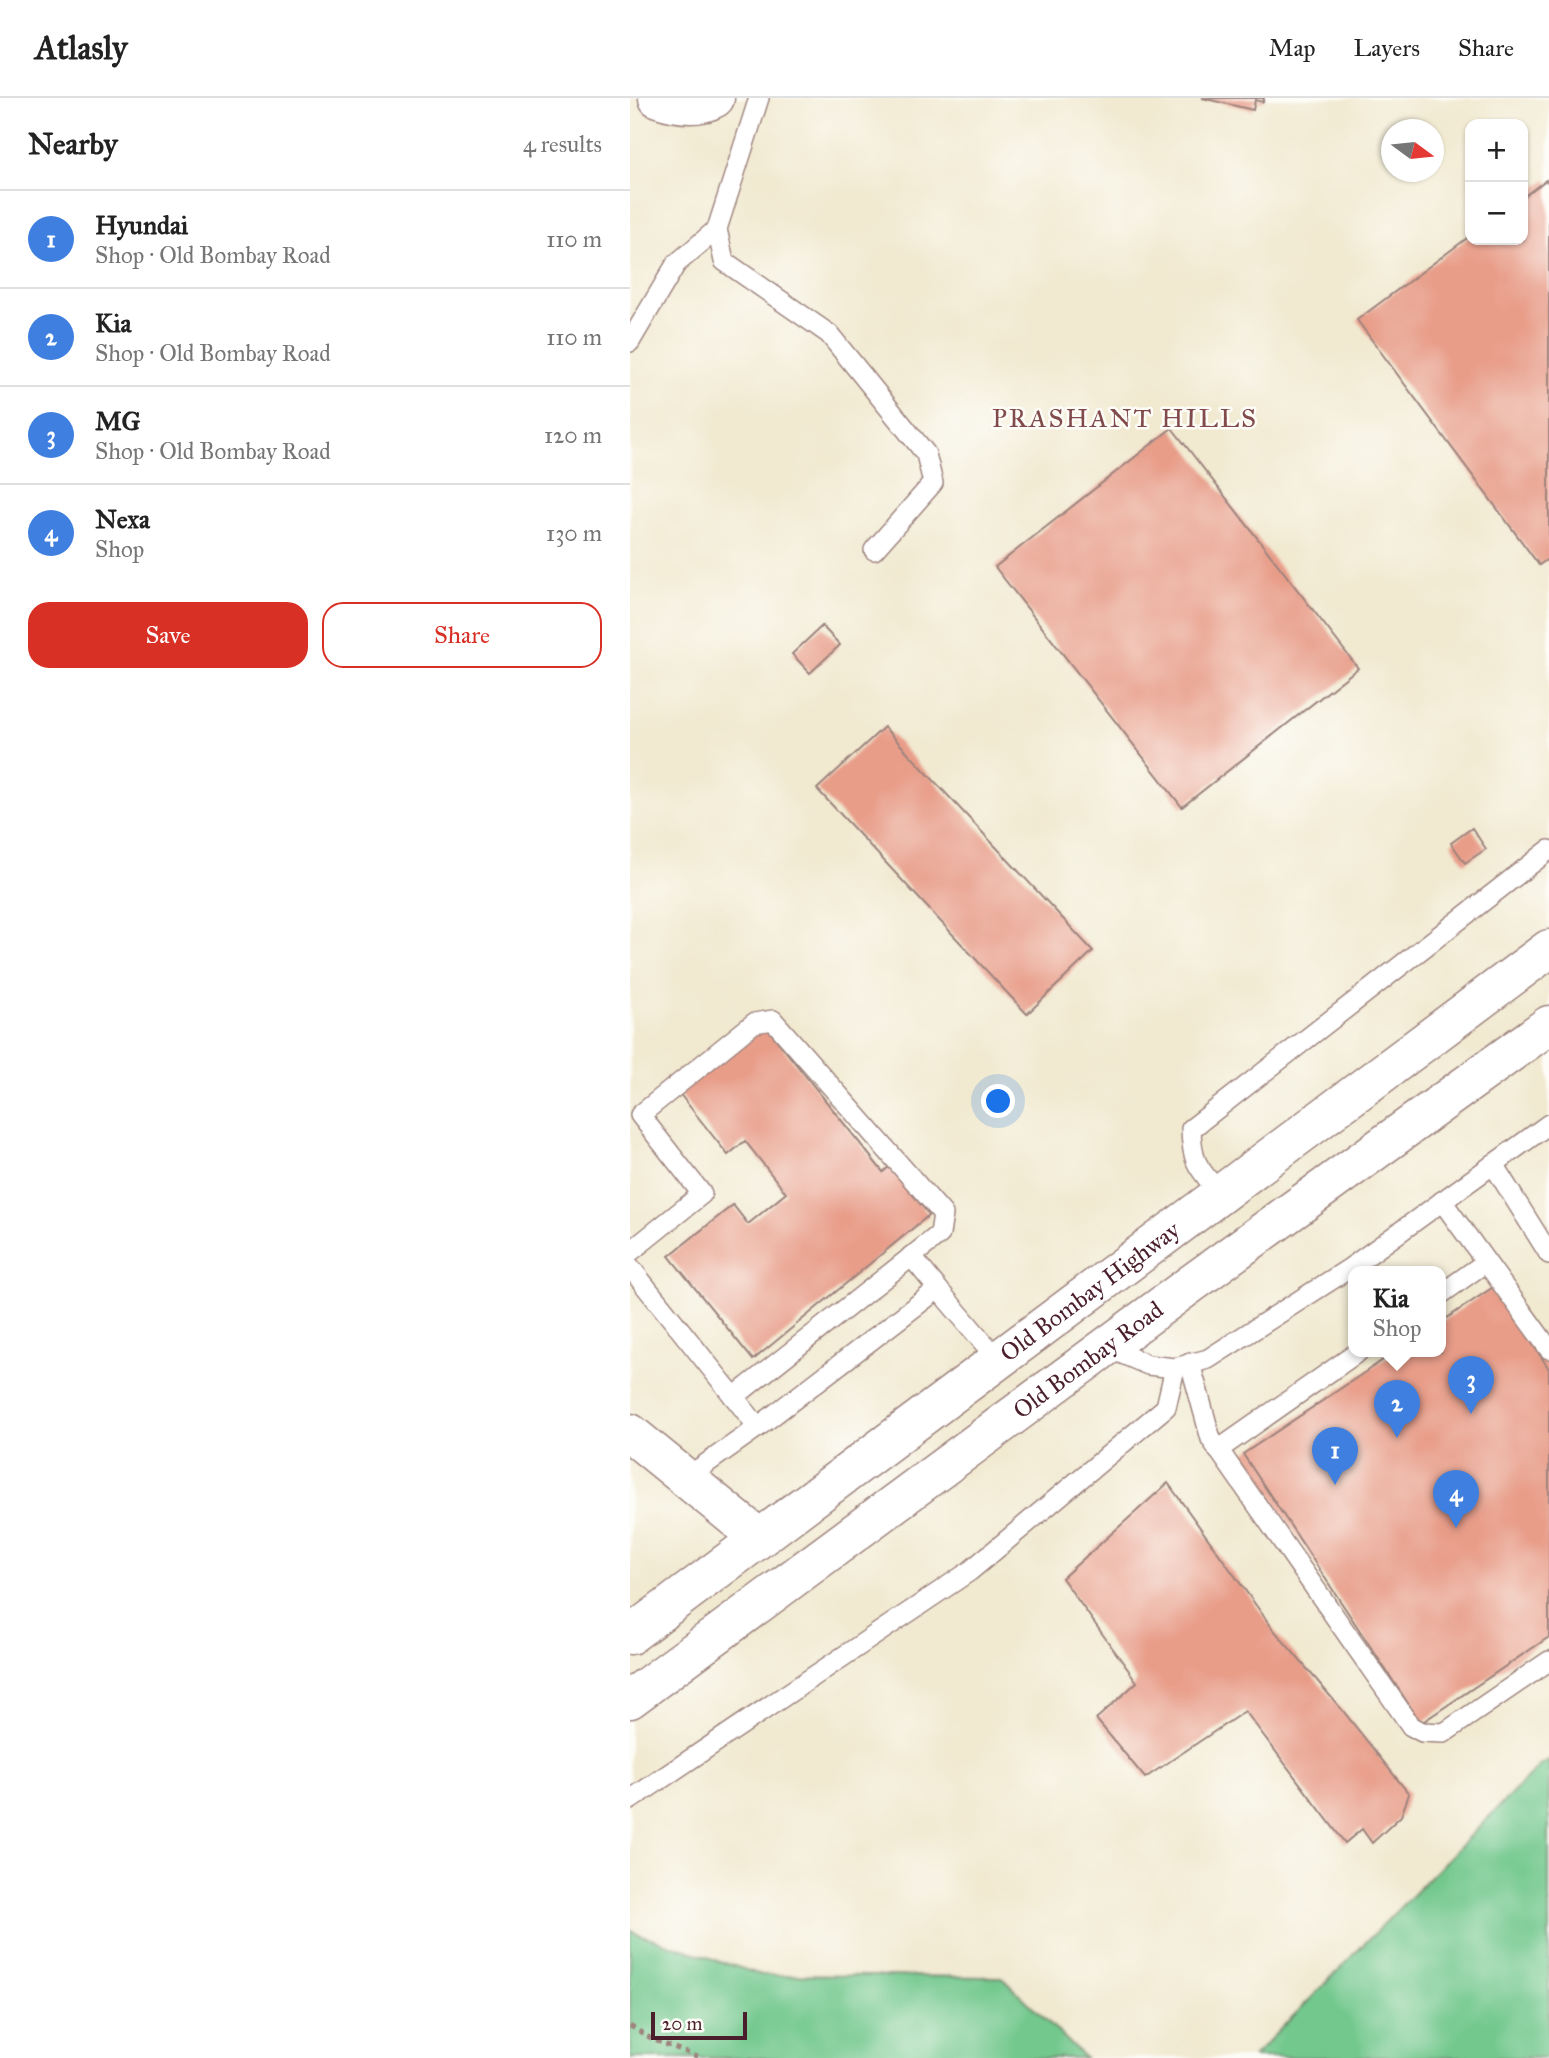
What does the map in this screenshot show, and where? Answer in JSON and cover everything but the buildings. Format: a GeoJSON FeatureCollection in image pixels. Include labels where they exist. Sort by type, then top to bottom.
{"type":"FeatureCollection","features":[{"type":"Feature","properties":{"kind":"main road"},"geometry":{"type":"LineString","coordinates":[[657,98],[675,103],[706,103],[715,98]]}},
{"type":"Feature","properties":{"kind":"main road","name":"Old Bombay Highway"},"geometry":{"type":"LineString","coordinates":[[630,1635],[1549,949]]}},
{"type":"Feature","properties":{"kind":"main road","name":"Old Bombay Road"},"geometry":{"type":"LineString","coordinates":[[630,1699],[1106,1347],[1549,1025]]}},
{"type":"Feature","properties":{"kind":"main road"},"geometry":{"type":"LineString","coordinates":[[630,1433],[758,1537]]}},
{"type":"Feature","properties":{"kind":"lane"},"geometry":{"type":"LineString","coordinates":[[759,98],[717,229],[724,261],[829,334],[926,454],[933,483],[874,550]]}},
{"type":"Feature","properties":{"kind":"lane"},"geometry":{"type":"LineString","coordinates":[[630,342],[676,264],[717,229]]}},
{"type":"Feature","properties":{"kind":"lane"},"geometry":{"type":"LineString","coordinates":[[1221,1195],[1198,1167],[1191,1153],[1191,1129],[1549,850]]}},
{"type":"Feature","properties":{"kind":"lane"},"geometry":{"type":"LineString","coordinates":[[630,1252],[702,1194],[640,1115],[754,1023],[773,1020],[943,1214],[940,1234],[734,1397]]}},
{"type":"Feature","properties":{"kind":"lane"},"geometry":{"type":"LineString","coordinates":[[1354,1266],[1549,1124]]}},
{"type":"Feature","properties":{"kind":"lane"},"geometry":{"type":"LineString","coordinates":[[1493,1164],[1549,1254]]}},
{"type":"Feature","properties":{"kind":"lane"},"geometry":{"type":"LineString","coordinates":[[1442,1202],[1549,1349]]}},
{"type":"Feature","properties":{"kind":"lane"},"geometry":{"type":"LineString","coordinates":[[911,1256],[999,1361]]}},
{"type":"Feature","properties":{"kind":"lane"},"geometry":{"type":"LineString","coordinates":[[1446,1290],[1486,1262]]}},
{"type":"Feature","properties":{"kind":"lane"},"geometry":{"type":"LineString","coordinates":[[630,1267],[758,1426]]}},
{"type":"Feature","properties":{"kind":"lane"},"geometry":{"type":"LineString","coordinates":[[1106,1347],[1148,1365],[1183,1365],[1208,1359],[1348,1270]]}},
{"type":"Feature","properties":{"kind":"lane"},"geometry":{"type":"LineString","coordinates":[[685,1478],[938,1289]]}},
{"type":"Feature","properties":{"kind":"lane"},"geometry":{"type":"LineString","coordinates":[[1218,1450],[1351,1357]]}},
{"type":"Feature","properties":{"kind":"lane"},"geometry":{"type":"LineString","coordinates":[[1183,1365],[1211,1439],[1411,1726],[1422,1732],[1444,1733],[1549,1661]]}},
{"type":"Feature","properties":{"kind":"lane"},"geometry":{"type":"LineString","coordinates":[[630,1800],[970,1571],[1166,1407],[1183,1365]]}},
{"type":"Feature","properties":{"kind":"path"},"geometry":{"type":"LineString","coordinates":[[630,2026],[654,2040],[701,2058]]}},
{"type":"Feature","properties":{"kind":"green space"},"geometry":{"type":"Polygon","coordinates":[[[1549,1760],[1549,2058],[1253,2057],[1541,1764],[1549,1760]]]}},
{"type":"Feature","properties":{"kind":"green space"},"geometry":{"type":"Polygon","coordinates":[[[630,1931],[761,1975],[1002,1977],[1085,2058],[630,2058],[630,1931]]]}},
{"type":"Feature","properties":{"kind":"place","name":"MG"},"geometry":{"type":"Point","coordinates":[1471,1414]}},
{"type":"Feature","properties":{"kind":"place","name":"Kia"},"geometry":{"type":"Point","coordinates":[1397,1438]}},
{"type":"Feature","properties":{"kind":"place","name":"Hyundai"},"geometry":{"type":"Point","coordinates":[1335,1485]}},
{"type":"Feature","properties":{"kind":"place","name":"Nexa"},"geometry":{"type":"Point","coordinates":[1456,1528]}},
{"type":"Feature","properties":{"kind":"district","name":"PRASHANT HILLS"},"geometry":{"type":"Point","coordinates":[1125,418]}}]}
